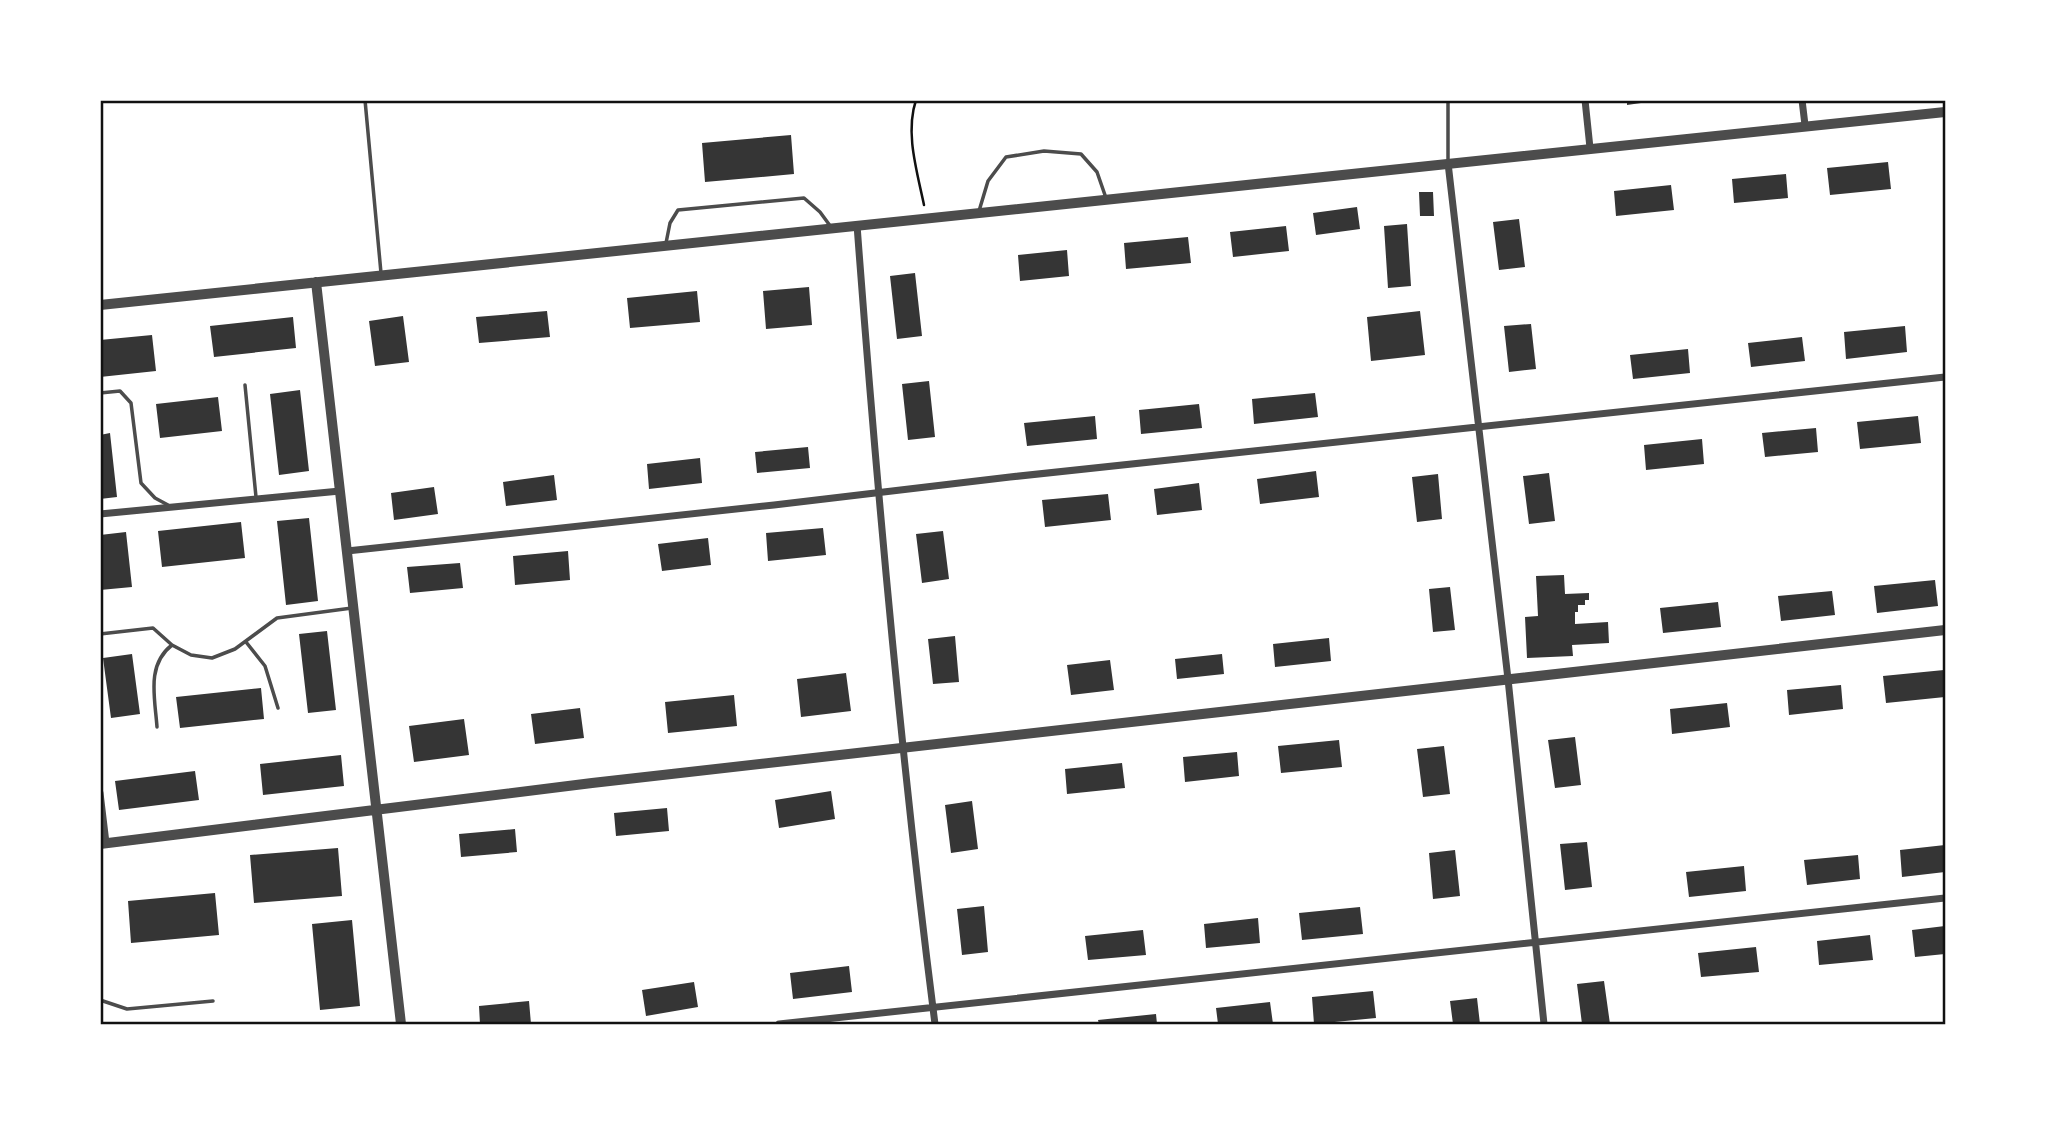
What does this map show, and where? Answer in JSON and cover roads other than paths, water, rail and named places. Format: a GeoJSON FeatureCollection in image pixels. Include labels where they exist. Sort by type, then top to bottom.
{"type":"FeatureCollection","features":[{"type":"Feature","properties":{"kind":"street"},"geometry":{"type":"LineString","coordinates":[[1585,100],[1590,148]]}},
{"type":"Feature","properties":{"kind":"street"},"geometry":{"type":"LineString","coordinates":[[1802,100],[1805,125]]}},
{"type":"Feature","properties":{"kind":"street"},"geometry":{"type":"LineString","coordinates":[[100,305],[1945,112]]}},
{"type":"Feature","properties":{"kind":"street"},"geometry":{"type":"LineString","coordinates":[[1448,163],[1508,679],[1544,1024]]}},
{"type":"Feature","properties":{"kind":"street"},"geometry":{"type":"LineString","coordinates":[[857,225],[877,493],[934,1024]]}},
{"type":"Feature","properties":{"kind":"street"},"geometry":{"type":"LineString","coordinates":[[316,282],[401,1024]]}},
{"type":"Feature","properties":{"kind":"street"},"geometry":{"type":"LineString","coordinates":[[347,551],[1945,377]]}},
{"type":"Feature","properties":{"kind":"street"},"geometry":{"type":"LineString","coordinates":[[100,514],[340,491]]}},
{"type":"Feature","properties":{"kind":"street"},"geometry":{"type":"LineString","coordinates":[[100,793],[103,844],[592,783],[1945,630]]}},
{"type":"Feature","properties":{"kind":"street"},"geometry":{"type":"LineString","coordinates":[[779,1024],[1945,898]]}},
{"type":"Feature","properties":{"kind":"lane"},"geometry":{"type":"LineString","coordinates":[[365,100],[381,276]]}},
{"type":"Feature","properties":{"kind":"lane"},"geometry":{"type":"LineString","coordinates":[[1448,100],[1448,163]]}},
{"type":"Feature","properties":{"kind":"lane"},"geometry":{"type":"LineString","coordinates":[[978,213],[988,181],[1006,157],[1044,150],[1081,154],[1097,172],[1106,199]]}},
{"type":"Feature","properties":{"kind":"lane"},"geometry":{"type":"LineString","coordinates":[[665,246],[670,223],[678,210],[804,198],[820,212],[831,228]]}},
{"type":"Feature","properties":{"kind":"lane"},"geometry":{"type":"LineString","coordinates":[[245,385],[256,499]]}},
{"type":"Feature","properties":{"kind":"lane"},"geometry":{"type":"LineString","coordinates":[[100,393],[120,391],[131,403],[141,484],[155,498],[173,507]]}},
{"type":"Feature","properties":{"kind":"lane"},"geometry":{"type":"LineString","coordinates":[[100,634],[153,628],[172,645],[191,655],[212,658],[235,649],[277,618],[354,607]]}},
{"type":"Feature","properties":{"kind":"lane"},"geometry":{"type":"LineString","coordinates":[[246,642],[265,666],[278,708]]}},
{"type":"Feature","properties":{"kind":"lane"},"geometry":{"type":"LineString","coordinates":[[157,727],[154,669],[160,654],[172,645]]}},
{"type":"Feature","properties":{"kind":"lane"},"geometry":{"type":"LineString","coordinates":[[100,1000],[127,1009],[213,1000]]}}]}
